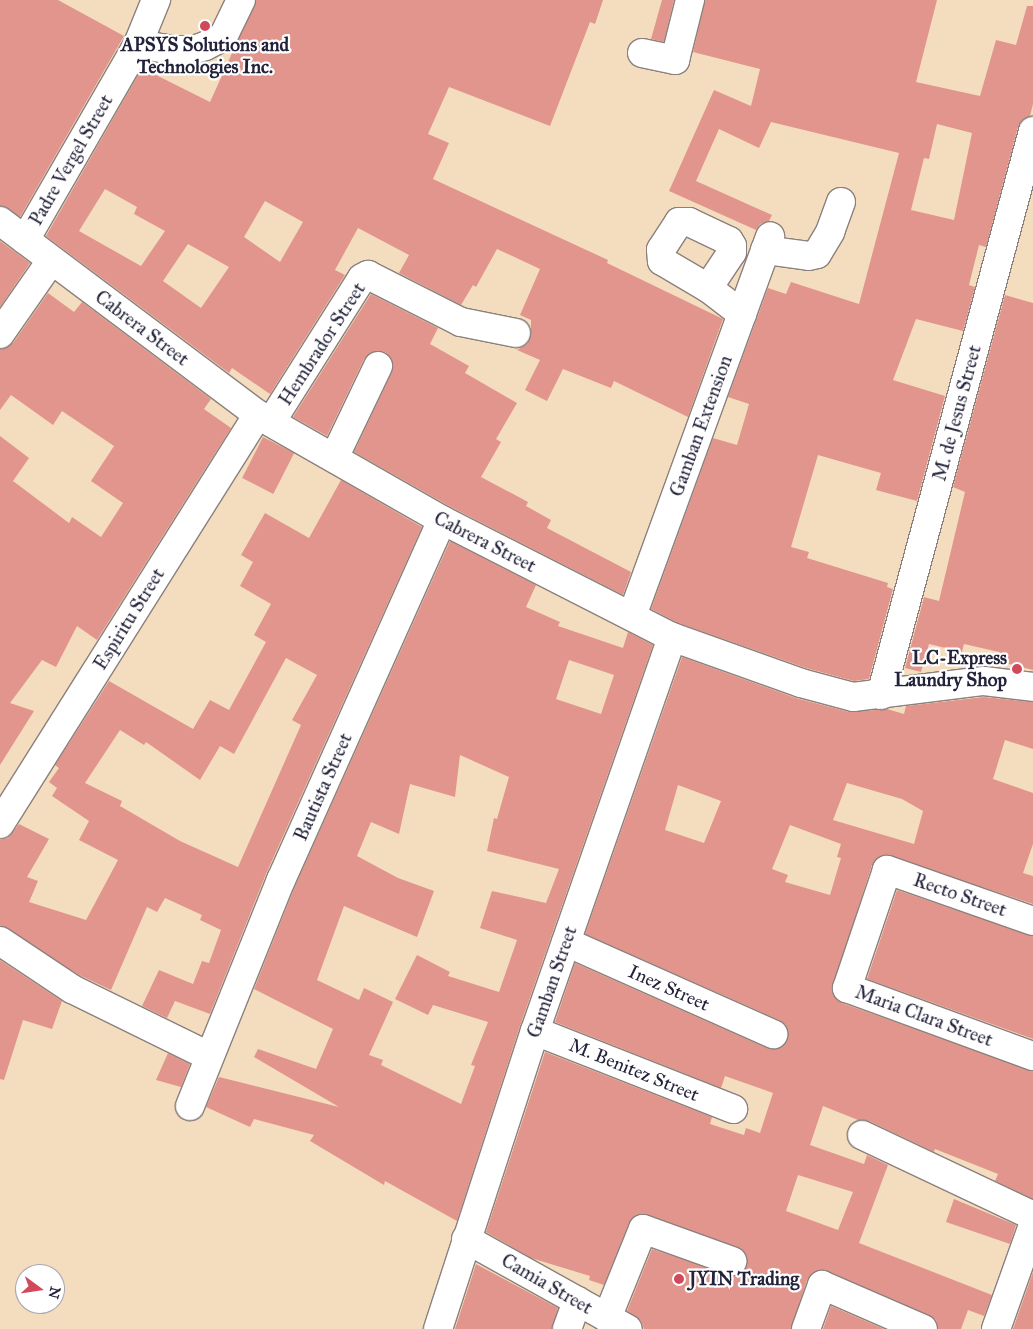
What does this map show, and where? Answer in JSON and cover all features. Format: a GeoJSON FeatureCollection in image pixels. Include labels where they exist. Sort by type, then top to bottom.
{"type":"FeatureCollection","features":[{"type":"Feature","properties":{"kind":"street","name":"Padre Vergel Street"},"geometry":{"type":"LineString","coordinates":[[24,240],[138,44],[156,0]]}},
{"type":"Feature","properties":{"kind":"street"},"geometry":{"type":"LineString","coordinates":[[138,44],[171,50],[193,50],[205,46],[223,37],[241,0]]}},
{"type":"Feature","properties":{"kind":"street"},"geometry":{"type":"LineString","coordinates":[[642,53],[675,60],[690,0]]}},
{"type":"Feature","properties":{"kind":"street","name":"M. de Jesus Street"},"geometry":{"type":"LineString","coordinates":[[882,694],[1033,131]]}},
{"type":"Feature","properties":{"kind":"street","name":"Gamban Extension"},"geometry":{"type":"LineString","coordinates":[[632,616],[768,243],[809,256],[817,254],[830,232],[841,202]]}},
{"type":"Feature","properties":{"kind":"street","name":"Cabrera Street"},"geometry":{"type":"LineString","coordinates":[[0,221],[51,262],[265,418],[442,520],[672,637],[800,683],[853,697],[984,681],[1031,678]]}},
{"type":"Feature","properties":{"kind":"street"},"geometry":{"type":"LineString","coordinates":[[0,334],[51,262]]}},
{"type":"Feature","properties":{"kind":"street","name":"Hembrador Street"},"geometry":{"type":"LineString","coordinates":[[265,418],[362,278],[368,275],[461,322],[516,333]]}},
{"type":"Feature","properties":{"kind":"street"},"geometry":{"type":"LineString","coordinates":[[708,288],[742,314]]}},
{"type":"Feature","properties":{"kind":"street"},"geometry":{"type":"LineString","coordinates":[[334,458],[378,366]]}},
{"type":"Feature","properties":{"kind":"street","name":"Espiritu Street"},"geometry":{"type":"LineString","coordinates":[[0,824],[265,418]]}},
{"type":"Feature","properties":{"kind":"street","name":"Bautista Street"},"geometry":{"type":"LineString","coordinates":[[190,1106],[281,880],[442,520]]}},
{"type":"Feature","properties":{"kind":"street","name":"Gamban Street"},"geometry":{"type":"LineString","coordinates":[[438,1329],[466,1238],[535,1031],[672,637]]}},
{"type":"Feature","properties":{"kind":"street","name":"Recto Street"},"geometry":{"type":"LineString","coordinates":[[887,870],[1033,921]]}},
{"type":"Feature","properties":{"kind":"street","name":"Maria Clara Street"},"geometry":{"type":"LineString","coordinates":[[887,870],[847,988],[1033,1056]]}},
{"type":"Feature","properties":{"kind":"street"},"geometry":{"type":"LineString","coordinates":[[0,941],[72,989],[209,1056]]}},
{"type":"Feature","properties":{"kind":"street","name":"Inez Street"},"geometry":{"type":"LineString","coordinates":[[566,942],[773,1034]]}},
{"type":"Feature","properties":{"kind":"street","name":"M. Benitez Street"},"geometry":{"type":"LineString","coordinates":[[535,1031],[733,1108]]}},
{"type":"Feature","properties":{"kind":"street"},"geometry":{"type":"LineString","coordinates":[[862,1135],[1033,1216]]}},
{"type":"Feature","properties":{"kind":"street"},"geometry":{"type":"LineString","coordinates":[[996,1329],[1033,1225]]}},
{"type":"Feature","properties":{"kind":"street"},"geometry":{"type":"LineString","coordinates":[[617,1323],[643,1229],[732,1261]]}},
{"type":"Feature","properties":{"kind":"street","name":"Camia Street"},"geometry":{"type":"LineString","coordinates":[[466,1238],[617,1323]]}},
{"type":"Feature","properties":{"kind":"street"},"geometry":{"type":"LineString","coordinates":[[806,1329],[822,1285],[923,1329]]}},
{"type":"Feature","properties":{"kind":"street"},"geometry":{"type":"LineString","coordinates":[[567,1329],[577,1301]]}},
{"type":"Feature","properties":{"kind":"building"},"geometry":{"type":"Polygon","coordinates":[[[0,0],[58,0],[124,36],[20,217],[0,206],[0,0]]]}},
{"type":"Feature","properties":{"kind":"building"},"geometry":{"type":"Polygon","coordinates":[[[256,0],[603,0],[595,24],[590,22],[550,126],[449,87],[428,134],[449,143],[433,179],[608,260],[607,263],[723,319],[688,417],[614,381],[611,388],[563,369],[547,401],[525,390],[540,360],[517,350],[527,344],[531,336],[531,320],[520,315],[540,269],[497,249],[476,287],[473,285],[461,305],[399,273],[409,255],[358,228],[335,270],[345,275],[270,394],[232,368],[229,373],[46,236],[142,68],[210,102],[256,0]],[[105,189],[79,231],[141,266],[165,231],[134,214],[137,207],[105,189]],[[265,201],[244,237],[280,262],[303,222],[265,201]],[[188,244],[163,281],[201,308],[229,267],[188,244]]]}},
{"type":"Feature","properties":{"kind":"building"},"geometry":{"type":"Polygon","coordinates":[[[662,0],[674,0],[664,42],[651,39],[662,0]]]}},
{"type":"Feature","properties":{"kind":"building"},"geometry":{"type":"Polygon","coordinates":[[[705,0],[937,0],[916,82],[980,96],[996,40],[1016,45],[1027,6],[1033,6],[1033,104],[1030,116],[1018,127],[986,247],[979,245],[969,285],[975,287],[963,331],[916,319],[893,380],[945,396],[917,501],[876,490],[881,473],[818,455],[791,547],[809,552],[807,558],[888,583],[887,587],[893,589],[869,679],[854,681],[806,668],[678,623],[651,609],[713,438],[737,445],[749,404],[728,397],[768,288],[786,294],[791,282],[859,304],[899,153],[771,122],[759,148],[719,129],[696,181],[772,215],[769,221],[760,224],[756,230],[669,191],[714,90],[751,106],[760,69],[693,52],[705,0]],[[937,124],[929,159],[924,158],[911,210],[954,220],[972,133],[937,124]]]}},
{"type":"Feature","properties":{"kind":"building"},"geometry":{"type":"Polygon","coordinates":[[[0,241],[30,263],[0,307],[0,241]]]}},
{"type":"Feature","properties":{"kind":"building"},"geometry":{"type":"Polygon","coordinates":[[[48,293],[74,312],[82,302],[211,399],[204,409],[231,428],[97,640],[77,626],[56,667],[42,660],[10,703],[34,711],[0,765],[0,436],[29,458],[13,481],[69,523],[72,517],[101,537],[123,503],[91,481],[114,446],[62,411],[53,425],[11,395],[0,410],[0,349],[13,343],[48,293]]]}},
{"type":"Feature","properties":{"kind":"building"},"geometry":{"type":"Polygon","coordinates":[[[371,294],[438,328],[430,344],[469,366],[465,373],[517,403],[496,439],[501,442],[481,477],[528,502],[526,506],[551,520],[547,528],[631,572],[623,595],[449,506],[354,452],[392,372],[391,358],[385,352],[376,351],[364,359],[327,436],[293,417],[371,294]]]}},
{"type":"Feature","properties":{"kind":"building"},"geometry":{"type":"Polygon","coordinates":[[[1005,295],[1033,303],[1033,670],[997,661],[999,652],[964,644],[962,652],[929,644],[921,672],[905,668],[924,597],[939,601],[965,492],[953,487],[1005,295]]]}},
{"type":"Feature","properties":{"kind":"building"},"geometry":{"type":"Polygon","coordinates":[[[263,437],[294,453],[273,494],[242,478],[263,437]]]}},
{"type":"Feature","properties":{"kind":"building"},"geometry":{"type":"Polygon","coordinates":[[[341,480],[422,527],[266,874],[210,1014],[175,1001],[167,1018],[142,1006],[159,970],[193,984],[202,961],[209,963],[221,930],[200,920],[202,915],[165,898],[157,912],[147,907],[111,990],[79,975],[0,926],[0,840],[8,838],[19,824],[49,839],[27,877],[38,881],[29,902],[86,920],[118,860],[79,840],[89,821],[52,796],[57,788],[49,782],[59,768],[55,765],[109,681],[193,729],[210,700],[229,710],[266,642],[254,635],[271,604],[240,586],[253,562],[241,555],[265,513],[309,538],[341,480]],[[286,658],[234,754],[220,746],[200,780],[146,742],[144,745],[120,730],[85,783],[122,801],[120,806],[180,841],[238,867],[301,725],[292,720],[317,675],[286,658]]]}},
{"type":"Feature","properties":{"kind":"building"},"geometry":{"type":"Polygon","coordinates":[[[450,541],[536,585],[526,607],[560,622],[558,626],[623,648],[628,632],[653,645],[520,1026],[457,1221],[385,1181],[384,1185],[310,1141],[314,1135],[254,1119],[250,1127],[206,1107],[219,1077],[339,1107],[254,1057],[258,1049],[316,1069],[333,1029],[254,989],[295,886],[450,541]],[[569,660],[556,699],[601,714],[614,675],[569,660]],[[460,755],[455,797],[410,784],[399,834],[371,822],[357,856],[398,878],[434,891],[417,937],[344,906],[317,980],[359,1000],[364,988],[393,1002],[369,1055],[383,1060],[381,1065],[461,1104],[475,1066],[471,1065],[488,1022],[433,1005],[428,1015],[395,999],[417,955],[450,972],[448,976],[499,992],[517,940],[480,928],[492,891],[546,903],[559,869],[487,851],[494,818],[497,819],[509,777],[460,755]]]}},
{"type":"Feature","properties":{"kind":"building"},"geometry":{"type":"Polygon","coordinates":[[[682,657],[796,698],[849,712],[887,709],[904,714],[906,706],[984,697],[1033,702],[1033,749],[1005,740],[993,779],[1033,793],[1033,844],[1023,873],[1033,876],[1033,904],[884,855],[872,865],[832,990],[842,1003],[1033,1071],[1033,1199],[995,1181],[998,1174],[935,1149],[934,1152],[869,1121],[858,1120],[823,1106],[810,1145],[864,1164],[867,1155],[888,1165],[859,1243],[992,1295],[984,1316],[968,1310],[961,1329],[938,1329],[936,1320],[929,1315],[820,1270],[807,1280],[791,1329],[644,1329],[641,1321],[627,1311],[652,1249],[734,1276],[746,1267],[744,1251],[640,1214],[629,1223],[604,1285],[589,1280],[590,1276],[531,1258],[486,1232],[545,1052],[712,1117],[710,1124],[744,1135],[746,1128],[760,1133],[773,1093],[725,1076],[721,1088],[555,1022],[575,963],[767,1048],[782,1047],[787,1040],[786,1025],[779,1020],[585,934],[682,657]],[[847,783],[833,820],[914,844],[923,811],[902,799],[847,783]],[[678,785],[665,830],[704,843],[721,801],[678,785]],[[790,825],[772,869],[788,875],[785,882],[830,895],[841,858],[837,857],[841,844],[790,825]],[[798,1175],[786,1211],[838,1230],[853,1192],[798,1175]]]}},
{"type":"Feature","properties":{"kind":"building"},"geometry":{"type":"Polygon","coordinates":[[[897,890],[1033,936],[1033,1039],[867,979],[897,890]]]}},
{"type":"Feature","properties":{"kind":"building"},"geometry":{"type":"Polygon","coordinates":[[[0,960],[62,1001],[52,1029],[23,1020],[4,1080],[0,1079],[0,960]]]}},
{"type":"Feature","properties":{"kind":"building"},"geometry":{"type":"Polygon","coordinates":[[[168,1053],[190,1064],[181,1087],[156,1080],[168,1053]]]}},
{"type":"Feature","properties":{"kind":"building"},"geometry":{"type":"Polygon","coordinates":[[[954,1199],[1016,1225],[1010,1244],[946,1222],[954,1199]]]}},
{"type":"Feature","properties":{"kind":"building"},"geometry":{"type":"Polygon","coordinates":[[[476,1264],[558,1308],[552,1329],[455,1329],[476,1264]]]}},
{"type":"Feature","properties":{"kind":"building"},"geometry":{"type":"Polygon","coordinates":[[[1033,1272],[1033,1329],[1013,1329],[1033,1272]]]}},
{"type":"Feature","properties":{"kind":"building"},"geometry":{"type":"Polygon","coordinates":[[[831,1306],[884,1329],[823,1329],[831,1306]]]}},
{"type":"Feature","properties":{"kind":"place","name":"APSYS Solutions and Technologies Inc."},"geometry":{"type":"Point","coordinates":[205,26]}},
{"type":"Feature","properties":{"kind":"place","name":"LC-Express Laundry Shop"},"geometry":{"type":"Point","coordinates":[1017,669]}},
{"type":"Feature","properties":{"kind":"place","name":"JYIN Trading"},"geometry":{"type":"Point","coordinates":[679,1279]}}]}
